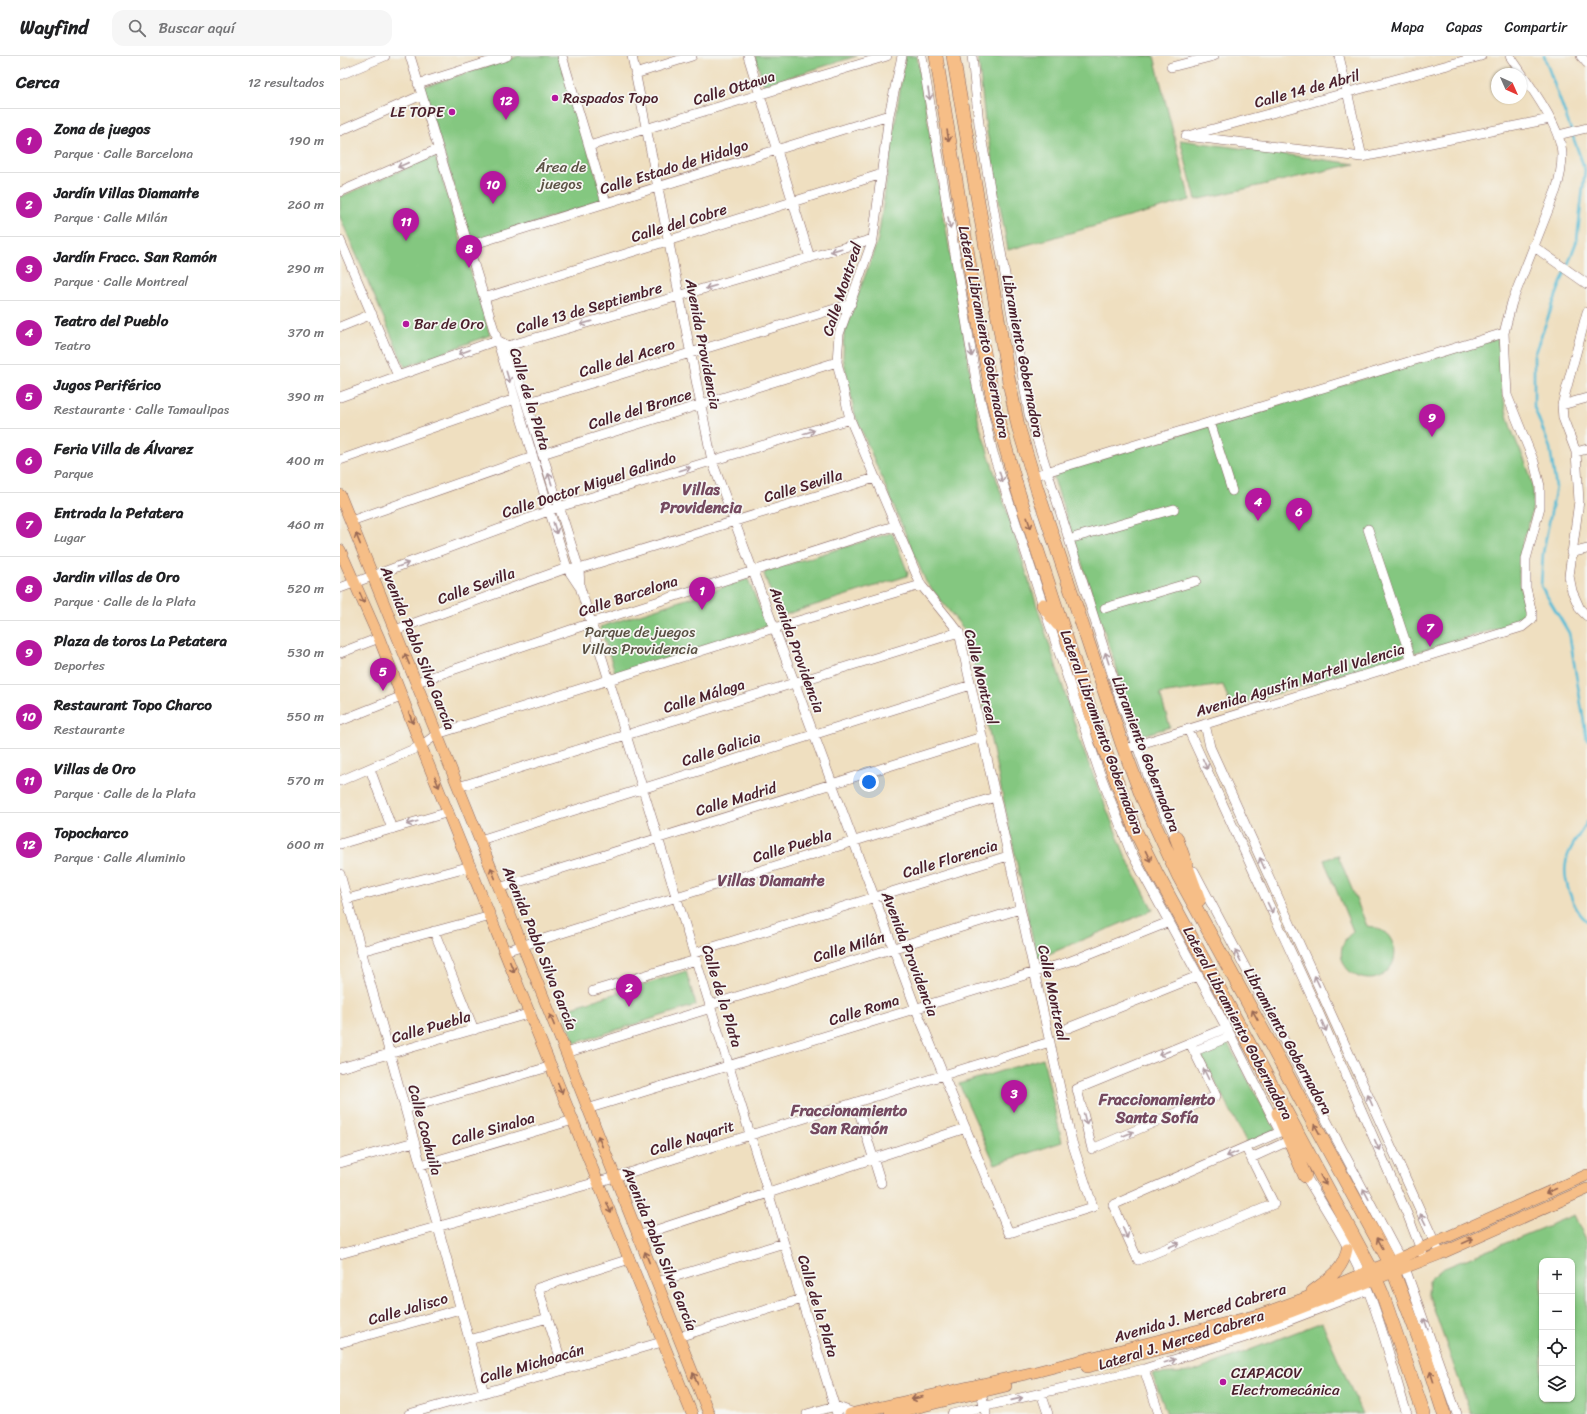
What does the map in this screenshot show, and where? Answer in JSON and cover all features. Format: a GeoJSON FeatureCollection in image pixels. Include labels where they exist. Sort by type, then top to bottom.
{"type":"FeatureCollection","features":[{"type":"Feature","properties":{"kind":"highway"},"geometry":{"type":"LineString","coordinates":[[936,56],[994,405],[1018,491],[1094,722],[1136,832],[1170,900],[1270,1084],[1368,1279],[1406,1366],[1424,1414]]}},
{"type":"Feature","properties":{"kind":"highway","name":"Libramiento Gobernadora"},"geometry":{"type":"LineString","coordinates":[[953,56],[1009,382],[1018,426],[1039,474],[1124,748],[1142,798],[1164,848],[1208,929],[1397,1265],[1444,1414]]}},
{"type":"Feature","properties":{"kind":"highway"},"geometry":{"type":"LineString","coordinates":[[1043,605],[1064,631]]}},
{"type":"Feature","properties":{"kind":"highway"},"geometry":{"type":"LineString","coordinates":[[1176,837],[1208,929]]}},
{"type":"Feature","properties":{"kind":"highway"},"geometry":{"type":"LineString","coordinates":[[1270,1084],[1277,1111],[1305,1176]]}},
{"type":"Feature","properties":{"kind":"highway"},"geometry":{"type":"LineString","coordinates":[[1406,1366],[1409,1392],[1415,1414]]}},
{"type":"Feature","properties":{"kind":"main road","name":"Avenida Pablo Silva García"},"geometry":{"type":"LineString","coordinates":[[340,495],[417,682],[709,1414]]}},
{"type":"Feature","properties":{"kind":"main road"},"geometry":{"type":"LineString","coordinates":[[340,550],[403,696],[421,746],[599,1181],[692,1414]]}},
{"type":"Feature","properties":{"kind":"main road"},"geometry":{"type":"LineString","coordinates":[[1423,1255],[1435,1243],[1587,1175]]}},
{"type":"Feature","properties":{"kind":"main road"},"geometry":{"type":"LineString","coordinates":[[1368,1279],[1397,1265],[1423,1255],[1440,1254],[1587,1189]]}},
{"type":"Feature","properties":{"kind":"main road"},"geometry":{"type":"LineString","coordinates":[[1304,1303],[1339,1270],[1345,1260],[1347,1249]]}},
{"type":"Feature","properties":{"kind":"main road","name":"Avenida J. Merced Cabrera"},"geometry":{"type":"LineString","coordinates":[[890,1414],[901,1409],[1034,1372],[1208,1329],[1304,1303],[1320,1301],[1368,1279]]}},
{"type":"Feature","properties":{"kind":"main road","name":"Avenida J. Merced Cabrera"},"geometry":{"type":"LineString","coordinates":[[852,1414],[901,1409],[980,1392],[1236,1331],[1368,1279]]}},
{"type":"Feature","properties":{"kind":"street"},"geometry":{"type":"LineString","coordinates":[[340,75],[385,56]]}},
{"type":"Feature","properties":{"kind":"street","name":"Calle de la Plata"},"geometry":{"type":"LineString","coordinates":[[410,56],[567,568],[580,587]]}},
{"type":"Feature","properties":{"kind":"street"},"geometry":{"type":"LineString","coordinates":[[418,84],[508,56]]}},
{"type":"Feature","properties":{"kind":"street"},"geometry":{"type":"LineString","coordinates":[[562,56],[606,203]]}},
{"type":"Feature","properties":{"kind":"street","name":"Avenida Providencia"},"geometry":{"type":"LineString","coordinates":[[632,56],[712,461],[916,1009],[1009,1233]]}},
{"type":"Feature","properties":{"kind":"street"},"geometry":{"type":"LineString","coordinates":[[635,74],[692,56]]}},
{"type":"Feature","properties":{"kind":"street"},"geometry":{"type":"LineString","coordinates":[[748,56],[810,258]]}},
{"type":"Feature","properties":{"kind":"street","name":"Calle Ottawa"},"geometry":{"type":"LineString","coordinates":[[589,146],[887,56]]}},
{"type":"Feature","properties":{"kind":"street","name":"Calle Montreal"},"geometry":{"type":"LineString","coordinates":[[902,56],[889,115],[873,239],[839,334],[837,362],[850,419],[920,585],[959,632],[1072,1142],[1094,1207],[1009,1233]]}},
{"type":"Feature","properties":{"kind":"street","name":"Lateral Libramiento Gobernadora"},"geometry":{"type":"LineString","coordinates":[[922,56],[977,386],[993,453],[1099,771],[1130,850],[1168,922],[1231,1036],[1280,1132],[1347,1249],[1368,1279],[1407,1414]]}},
{"type":"Feature","properties":{"kind":"street","name":"Lateral Libramiento Gobernadora"},"geometry":{"type":"LineString","coordinates":[[972,56],[979,124],[1022,382],[1039,474],[1155,795],[1397,1265],[1457,1414]]}},
{"type":"Feature","properties":{"kind":"street"},"geometry":{"type":"LineString","coordinates":[[1171,67],[1214,56]]}},
{"type":"Feature","properties":{"kind":"street"},"geometry":{"type":"LineString","coordinates":[[1339,56],[1362,157],[1550,119]]}},
{"type":"Feature","properties":{"kind":"street","name":"Calle 14 de Abril"},"geometry":{"type":"LineString","coordinates":[[1362,157],[1186,136],[1482,56]]}},
{"type":"Feature","properties":{"kind":"street","name":"Avenida Agustín Martell Valencia"},"geometry":{"type":"LineString","coordinates":[[1124,748],[1522,627],[1532,619],[1526,588],[1526,559],[1540,507],[1540,486],[1534,462],[1507,395],[1504,332],[1512,302],[1556,190],[1561,172],[1562,153],[1558,135],[1550,119],[1510,56]]}},
{"type":"Feature","properties":{"kind":"street"},"geometry":{"type":"LineString","coordinates":[[1580,56],[1587,64]]}},
{"type":"Feature","properties":{"kind":"street"},"geometry":{"type":"LineString","coordinates":[[340,131],[422,95]]}},
{"type":"Feature","properties":{"kind":"street","name":"Calle Estado de Hidalgo"},"geometry":{"type":"LineString","coordinates":[[468,246],[889,115]]}},
{"type":"Feature","properties":{"kind":"street"},"geometry":{"type":"LineString","coordinates":[[1558,135],[1587,128]]}},
{"type":"Feature","properties":{"kind":"street"},"geometry":{"type":"LineString","coordinates":[[340,192],[438,149]]}},
{"type":"Feature","properties":{"kind":"street","name":"Calle del Cobre"},"geometry":{"type":"LineString","coordinates":[[484,298],[882,174]]}},
{"type":"Feature","properties":{"kind":"street","name":"Calle 13 de Septiembre"},"geometry":{"type":"LineString","coordinates":[[340,397],[497,340],[508,346],[873,239]]}},
{"type":"Feature","properties":{"kind":"street"},"geometry":{"type":"LineString","coordinates":[[340,240],[344,260],[372,314],[398,376]]}},
{"type":"Feature","properties":{"kind":"street"},"geometry":{"type":"LineString","coordinates":[[1533,246],[1587,284]]}},
{"type":"Feature","properties":{"kind":"street","name":"Calle del Acero"},"geometry":{"type":"LineString","coordinates":[[526,403],[851,304]]}},
{"type":"Feature","properties":{"kind":"street"},"geometry":{"type":"LineString","coordinates":[[1586,616],[1580,609],[1572,592],[1569,576],[1571,553],[1583,500],[1576,452],[1563,418],[1562,405],[1587,312]]}},
{"type":"Feature","properties":{"kind":"street"},"geometry":{"type":"LineString","coordinates":[[340,327],[372,314]]}},
{"type":"Feature","properties":{"kind":"street"},"geometry":{"type":"LineString","coordinates":[[1039,474],[1504,332]]}},
{"type":"Feature","properties":{"kind":"street","name":"Calle de la Plata"},"geometry":{"type":"LineString","coordinates":[[508,346],[579,569],[580,587],[608,680],[836,1410]]}},
{"type":"Feature","properties":{"kind":"street"},"geometry":{"type":"LineString","coordinates":[[1577,350],[1587,347]]}},
{"type":"Feature","properties":{"kind":"street","name":"Calle del Bronce"},"geometry":{"type":"LineString","coordinates":[[542,454],[837,362]]}},
{"type":"Feature","properties":{"kind":"street"},"geometry":{"type":"LineString","coordinates":[[1562,405],[1587,398]]}},
{"type":"Feature","properties":{"kind":"street"},"geometry":{"type":"LineString","coordinates":[[340,460],[515,399]]}},
{"type":"Feature","properties":{"kind":"street","name":"Calle Doctor Miguel Galindo"},"geometry":{"type":"LineString","coordinates":[[340,588],[559,507],[850,419]]}},
{"type":"Feature","properties":{"kind":"street"},"geometry":{"type":"LineString","coordinates":[[1210,422],[1232,491]]}},
{"type":"Feature","properties":{"kind":"street"},"geometry":{"type":"LineString","coordinates":[[1576,452],[1587,449]]}},
{"type":"Feature","properties":{"kind":"street"},"geometry":{"type":"LineString","coordinates":[[351,521],[533,457]]}},
{"type":"Feature","properties":{"kind":"street","name":"Calle Sevilla"},"geometry":{"type":"LineString","coordinates":[[579,569],[875,478]]}},
{"type":"Feature","properties":{"kind":"street"},"geometry":{"type":"LineString","coordinates":[[1076,538],[1174,508]]}},
{"type":"Feature","properties":{"kind":"street","name":"Calle Barcelona"},"geometry":{"type":"LineString","coordinates":[[417,682],[591,623],[894,526]]}},
{"type":"Feature","properties":{"kind":"street"},"geometry":{"type":"LineString","coordinates":[[1368,529],[1412,661]]}},
{"type":"Feature","properties":{"kind":"street"},"geometry":{"type":"LineString","coordinates":[[1571,553],[1587,549]]}},
{"type":"Feature","properties":{"kind":"street"},"geometry":{"type":"LineString","coordinates":[[567,568],[579,569]]}},
{"type":"Feature","properties":{"kind":"street","name":"Calle Sevilla"},"geometry":{"type":"LineString","coordinates":[[395,630],[567,568]]}},
{"type":"Feature","properties":{"kind":"street"},"geometry":{"type":"LineString","coordinates":[[1106,608],[1196,581]]}},
{"type":"Feature","properties":{"kind":"street"},"geometry":{"type":"LineString","coordinates":[[340,781],[421,746],[437,734],[774,628],[920,585]]}},
{"type":"Feature","properties":{"kind":"street","name":"Calle Málaga"},"geometry":{"type":"LineString","coordinates":[[458,787],[959,632]]}},
{"type":"Feature","properties":{"kind":"street"},"geometry":{"type":"LineString","coordinates":[[340,652],[379,638]]}},
{"type":"Feature","properties":{"kind":"street","name":"Calle Galicia"},"geometry":{"type":"LineString","coordinates":[[480,840],[971,685]]}},
{"type":"Feature","properties":{"kind":"street"},"geometry":{"type":"LineString","coordinates":[[340,722],[403,696]]}},
{"type":"Feature","properties":{"kind":"street"},"geometry":{"type":"LineString","coordinates":[[1205,724],[1210,747],[1440,1254]]}},
{"type":"Feature","properties":{"kind":"street"},"geometry":{"type":"LineString","coordinates":[[1188,729],[1313,1000],[1408,1216],[1423,1255]]}},
{"type":"Feature","properties":{"kind":"street","name":"Calle Madrid"},"geometry":{"type":"LineString","coordinates":[[499,888],[982,737]]}},
{"type":"Feature","properties":{"kind":"street"},"geometry":{"type":"LineString","coordinates":[[370,768],[392,829]]}},
{"type":"Feature","properties":{"kind":"street","name":"Calle Puebla"},"geometry":{"type":"LineString","coordinates":[[505,951],[995,797]]}},
{"type":"Feature","properties":{"kind":"street"},"geometry":{"type":"LineString","coordinates":[[340,844],[449,812]]}},
{"type":"Feature","properties":{"kind":"street","name":"Calle Florencia"},"geometry":{"type":"LineString","coordinates":[[593,992],[695,956],[874,897],[1008,856]]}},
{"type":"Feature","properties":{"kind":"street"},"geometry":{"type":"LineString","coordinates":[[347,899],[471,866]]}},
{"type":"Feature","properties":{"kind":"street","name":"Calle Coahuila"},"geometry":{"type":"LineString","coordinates":[[340,874],[484,1393]]}},
{"type":"Feature","properties":{"kind":"street"},"geometry":{"type":"LineString","coordinates":[[1260,886],[1271,882]]}},
{"type":"Feature","properties":{"kind":"street","name":"Calle Milán"},"geometry":{"type":"LineString","coordinates":[[566,1054],[710,1006],[1020,909]]}},
{"type":"Feature","properties":{"kind":"street"},"geometry":{"type":"LineString","coordinates":[[361,951],[491,916]]}},
{"type":"Feature","properties":{"kind":"street","name":"Calle Roma"},"geometry":{"type":"LineString","coordinates":[[587,1109],[1034,973],[1071,961],[1168,922]]}},
{"type":"Feature","properties":{"kind":"street"},"geometry":{"type":"LineString","coordinates":[[434,931],[474,1030]]}},
{"type":"Feature","properties":{"kind":"street"},"geometry":{"type":"LineString","coordinates":[[1068,1028],[1198,976]]}},
{"type":"Feature","properties":{"kind":"street"},"geometry":{"type":"LineString","coordinates":[[1313,1000],[1323,995]]}},
{"type":"Feature","properties":{"kind":"street","name":"Calle Puebla"},"geometry":{"type":"LineString","coordinates":[[340,1068],[531,1014]]}},
{"type":"Feature","properties":{"kind":"street"},"geometry":{"type":"LineString","coordinates":[[1190,1043],[1216,1096],[1092,1149],[1077,1089],[1226,1028]]}},
{"type":"Feature","properties":{"kind":"street"},"geometry":{"type":"LineString","coordinates":[[1195,1051],[1231,1036]]}},
{"type":"Feature","properties":{"kind":"street","name":"Calle Nayarit"},"geometry":{"type":"LineString","coordinates":[[340,1254],[615,1177],[1050,1042]]}},
{"type":"Feature","properties":{"kind":"street"},"geometry":{"type":"LineString","coordinates":[[405,1109],[552,1066]]}},
{"type":"Feature","properties":{"kind":"street"},"geometry":{"type":"LineString","coordinates":[[856,1102],[881,1183]]}},
{"type":"Feature","properties":{"kind":"street","name":"Calle Sinaloa"},"geometry":{"type":"LineString","coordinates":[[421,1165],[573,1120]]}},
{"type":"Feature","properties":{"kind":"street"},"geometry":{"type":"LineString","coordinates":[[638,1236],[966,1128]]}},
{"type":"Feature","properties":{"kind":"street"},"geometry":{"type":"LineString","coordinates":[[1246,1148],[1274,1204],[1138,1260],[1113,1205],[1280,1132]]}},
{"type":"Feature","properties":{"kind":"street"},"geometry":{"type":"LineString","coordinates":[[340,1163],[414,1142]]}},
{"type":"Feature","properties":{"kind":"street"},"geometry":{"type":"LineString","coordinates":[[1251,1158],[1286,1142]]}},
{"type":"Feature","properties":{"kind":"street"},"geometry":{"type":"LineString","coordinates":[[656,1282],[784,1244]]}},
{"type":"Feature","properties":{"kind":"street"},"geometry":{"type":"LineString","coordinates":[[564,1370],[538,1288],[630,1259]]}},
{"type":"Feature","properties":{"kind":"street","name":"Lateral J. Merced Cabrera"},"geometry":{"type":"LineString","coordinates":[[952,1414],[985,1410],[1041,1394],[1144,1369],[1243,1338],[1339,1301],[1368,1279]]}},
{"type":"Feature","properties":{"kind":"street"},"geometry":{"type":"LineString","coordinates":[[678,1337],[802,1299]]}},
{"type":"Feature","properties":{"kind":"street"},"geometry":{"type":"LineString","coordinates":[[1320,1301],[1339,1301]]}},
{"type":"Feature","properties":{"kind":"street"},"geometry":{"type":"LineString","coordinates":[[1289,1321],[1304,1303]]}},
{"type":"Feature","properties":{"kind":"street","name":"Calle Jalisco"},"geometry":{"type":"LineString","coordinates":[[340,1343],[460,1309]]}},
{"type":"Feature","properties":{"kind":"street"},"geometry":{"type":"LineString","coordinates":[[469,1340],[548,1318]]}},
{"type":"Feature","properties":{"kind":"street","name":"Calle Michoacán"},"geometry":{"type":"LineString","coordinates":[[409,1414],[662,1342]]}},
{"type":"Feature","properties":{"kind":"street"},"geometry":{"type":"LineString","coordinates":[[1144,1369],[1159,1414]]}},
{"type":"Feature","properties":{"kind":"street"},"geometry":{"type":"LineString","coordinates":[[980,1392],[985,1410]]}},
{"type":"Feature","properties":{"kind":"street"},"geometry":{"type":"LineString","coordinates":[[1041,1394],[1048,1414]]}},
{"type":"Feature","properties":{"kind":"street"},"geometry":{"type":"LineString","coordinates":[[807,1414],[836,1410],[852,1414]]}},
{"type":"Feature","properties":{"kind":"green space","name":"Área de juegos"},"geometry":{"type":"Polygon","coordinates":[[[519,56],[559,56],[604,201],[472,243],[423,87],[519,56]]]}},
{"type":"Feature","properties":{"kind":"green space"},"geometry":{"type":"Polygon","coordinates":[[[755,56],[857,56],[764,85],[755,56]]]}},
{"type":"Feature","properties":{"kind":"green space"},"geometry":{"type":"Polygon","coordinates":[[[905,56],[917,56],[979,424],[1082,747],[1125,855],[1153,910],[1037,959],[979,684],[966,632],[926,582],[855,415],[843,357],[844,335],[878,239],[905,56]]]}},
{"type":"Feature","properties":{"kind":"green space"},"geometry":{"type":"Polygon","coordinates":[[[978,56],[1154,56],[1190,200],[1008,250],[985,121],[978,56]]]}},
{"type":"Feature","properties":{"kind":"green space"},"geometry":{"type":"Polygon","coordinates":[[[1180,140],[1355,164],[1196,200],[1180,140]]]}},
{"type":"Feature","properties":{"kind":"green space"},"geometry":{"type":"Polygon","coordinates":[[[435,156],[490,335],[405,367],[340,217],[340,197],[435,156]]]}},
{"type":"Feature","properties":{"kind":"green space"},"geometry":{"type":"Polygon","coordinates":[[[1498,338],[1505,406],[1511,428],[1530,474],[1533,491],[1529,524],[1519,562],[1520,584],[1526,612],[1522,621],[1231,707],[1223,685],[1160,694],[1170,727],[1139,736],[1052,473],[1498,338]]]}},
{"type":"Feature","properties":{"kind":"green space"},"geometry":{"type":"Polygon","coordinates":[[[891,533],[908,573],[907,576],[781,616],[779,615],[764,574],[766,571],[891,533]]]}},
{"type":"Feature","properties":{"kind":"green space","name":"Parque de juegos Villas Providencia"},"geometry":{"type":"Polygon","coordinates":[[[748,579],[767,626],[616,675],[600,627],[748,579]]]}},
{"type":"Feature","properties":{"kind":"green space"},"geometry":{"type":"Polygon","coordinates":[[[1338,855],[1367,926],[1379,929],[1389,936],[1395,949],[1392,965],[1384,974],[1375,978],[1365,979],[1355,975],[1348,969],[1343,961],[1341,951],[1345,940],[1353,931],[1324,860],[1338,855]]]}},
{"type":"Feature","properties":{"kind":"green space"},"geometry":{"type":"Polygon","coordinates":[[[686,971],[696,1005],[575,1043],[563,1010],[686,971]]]}},
{"type":"Feature","properties":{"kind":"green space"},"geometry":{"type":"Polygon","coordinates":[[[1227,1042],[1276,1131],[1247,1143],[1200,1053],[1227,1042]]]}},
{"type":"Feature","properties":{"kind":"green space"},"geometry":{"type":"Polygon","coordinates":[[[1043,1058],[1062,1142],[995,1164],[959,1084],[1043,1058]]]}},
{"type":"Feature","properties":{"kind":"green space"},"geometry":{"type":"Polygon","coordinates":[[[1574,1215],[1587,1242],[1587,1414],[1471,1414],[1428,1293],[1429,1280],[1442,1269],[1574,1215]]]}},
{"type":"Feature","properties":{"kind":"green space"},"geometry":{"type":"Polygon","coordinates":[[[1322,1322],[1362,1414],[1167,1414],[1152,1374],[1193,1372],[1322,1322]]]}},
{"type":"Feature","properties":{"kind":"waterway"},"geometry":{"type":"LineString","coordinates":[[1544,56],[1571,130]]}},
{"type":"Feature","properties":{"kind":"waterway"},"geometry":{"type":"LineString","coordinates":[[1567,267],[1577,240],[1585,170],[1572,134]]}},
{"type":"Feature","properties":{"kind":"waterway"},"geometry":{"type":"LineString","coordinates":[[1565,272],[1534,355],[1534,407],[1550,448],[1556,487],[1543,553],[1541,586],[1569,633],[1587,740]]}},
{"type":"Feature","properties":{"kind":"waterway"},"geometry":{"type":"LineString","coordinates":[[1587,822],[1569,853],[1565,874],[1572,901],[1587,921]]}},
{"type":"Feature","properties":{"kind":"place","name":"Raspados Topo"},"geometry":{"type":"Point","coordinates":[555,98]}},
{"type":"Feature","properties":{"kind":"place","name":"LE TOPE"},"geometry":{"type":"Point","coordinates":[452,112]}},
{"type":"Feature","properties":{"kind":"place","name":"Topocharco"},"geometry":{"type":"Point","coordinates":[506,120]}},
{"type":"Feature","properties":{"kind":"place","name":"Restaurant Topo Charco"},"geometry":{"type":"Point","coordinates":[493,204]}},
{"type":"Feature","properties":{"kind":"place","name":"Villas de Oro"},"geometry":{"type":"Point","coordinates":[406,241]}},
{"type":"Feature","properties":{"kind":"place","name":"Jardin villas de Oro"},"geometry":{"type":"Point","coordinates":[469,268]}},
{"type":"Feature","properties":{"kind":"place","name":"Bar de Oro"},"geometry":{"type":"Point","coordinates":[406,324]}},
{"type":"Feature","properties":{"kind":"place","name":"Plaza de toros La Petatera"},"geometry":{"type":"Point","coordinates":[1432,437]}},
{"type":"Feature","properties":{"kind":"place","name":"Teatro del Pueblo"},"geometry":{"type":"Point","coordinates":[1258,521]}},
{"type":"Feature","properties":{"kind":"place","name":"Feria Villa de Álvarez"},"geometry":{"type":"Point","coordinates":[1299,531]}},
{"type":"Feature","properties":{"kind":"place","name":"Zona de juegos"},"geometry":{"type":"Point","coordinates":[702,610]}},
{"type":"Feature","properties":{"kind":"place","name":"Entrada la Petatera"},"geometry":{"type":"Point","coordinates":[1430,647]}},
{"type":"Feature","properties":{"kind":"place","name":"Jugos Periférico"},"geometry":{"type":"Point","coordinates":[383,691]}},
{"type":"Feature","properties":{"kind":"place","name":"Jardín Villas Diamante"},"geometry":{"type":"Point","coordinates":[629,1007]}},
{"type":"Feature","properties":{"kind":"place","name":"Jardín Fracc. San Ramón"},"geometry":{"type":"Point","coordinates":[1014,1113]}},
{"type":"Feature","properties":{"kind":"place","name":"CIAPACOV Electromecánica"},"geometry":{"type":"Point","coordinates":[1223,1382]}},
{"type":"Feature","properties":{"kind":"district","name":"Villas Providencia"},"geometry":{"type":"Point","coordinates":[701,498]}},
{"type":"Feature","properties":{"kind":"district","name":"Villas Diamante"},"geometry":{"type":"Point","coordinates":[771,880]}},
{"type":"Feature","properties":{"kind":"district","name":"Fraccionamiento Santa Sofía"},"geometry":{"type":"Point","coordinates":[1157,1108]}},
{"type":"Feature","properties":{"kind":"district","name":"Fraccionamiento San Ramón"},"geometry":{"type":"Point","coordinates":[849,1119]}}]}
